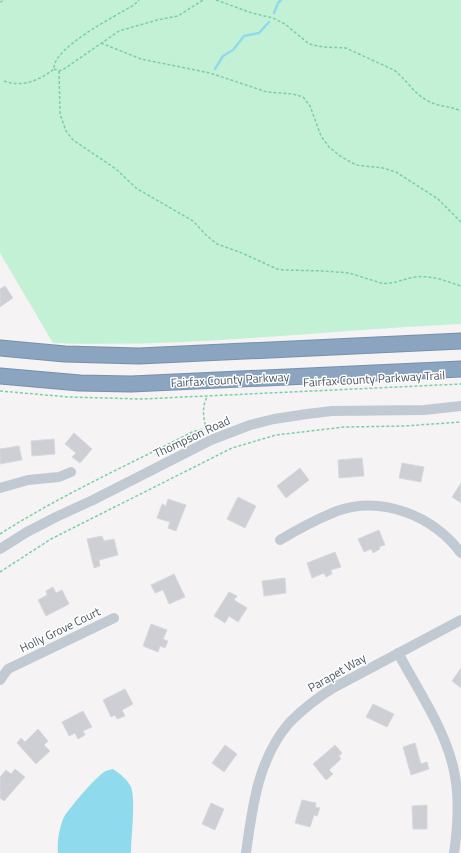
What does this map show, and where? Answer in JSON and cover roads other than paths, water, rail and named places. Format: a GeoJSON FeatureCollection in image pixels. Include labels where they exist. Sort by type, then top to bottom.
{"type":"FeatureCollection","features":[{"type":"Feature","properties":{"kind":"highway"},"geometry":{"type":"LineString","coordinates":[[0,348],[65,354],[139,356],[461,341]]}},
{"type":"Feature","properties":{"kind":"highway","name":"Fairfax County Parkway"},"geometry":{"type":"LineString","coordinates":[[0,376],[80,383],[164,383],[461,369]]}},
{"type":"Feature","properties":{"kind":"street","name":"Thompson Road"},"geometry":{"type":"LineString","coordinates":[[0,549],[27,532],[56,517],[93,500],[211,440],[250,425],[274,419],[332,411],[424,410],[461,406]]}},
{"type":"Feature","properties":{"kind":"street"},"geometry":{"type":"LineString","coordinates":[[0,488],[28,480],[59,477],[71,472]]}},
{"type":"Feature","properties":{"kind":"street"},"geometry":{"type":"LineString","coordinates":[[280,540],[304,526],[337,511],[364,506],[378,506],[403,511],[418,517],[443,534],[461,553]]}},
{"type":"Feature","properties":{"kind":"street","name":"Holly Grove Court"},"geometry":{"type":"LineString","coordinates":[[0,680],[8,669],[114,618]]}},
{"type":"Feature","properties":{"kind":"street","name":"Parapet Way"},"geometry":{"type":"LineString","coordinates":[[246,853],[257,790],[262,772],[274,746],[283,732],[302,710],[333,688],[461,620]]}},
{"type":"Feature","properties":{"kind":"street"},"geometry":{"type":"LineString","coordinates":[[398,654],[439,728],[451,759],[457,788],[458,808],[454,853]]}},
{"type":"Feature","properties":{"kind":"water"},"geometry":{"type":"Polygon","coordinates":[[[113,769],[128,782],[131,787],[133,809],[131,853],[58,853],[59,832],[66,814],[94,780],[107,770],[113,769]]]}},
{"type":"Feature","properties":{"kind":"waterway"},"geometry":{"type":"LineString","coordinates":[[274,13],[278,3],[281,0]]}},
{"type":"Feature","properties":{"kind":"waterway"},"geometry":{"type":"LineString","coordinates":[[215,69],[223,56],[233,50],[244,36],[259,33],[269,22]]}}]}
